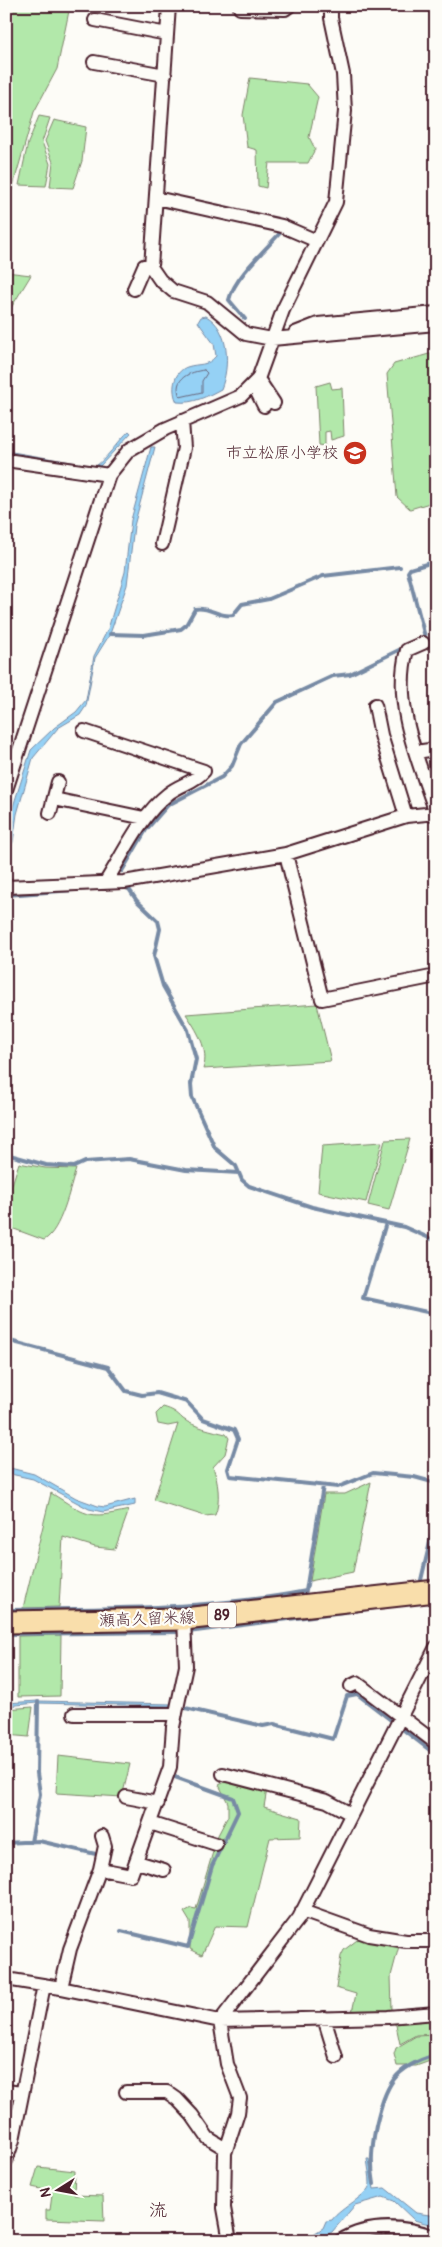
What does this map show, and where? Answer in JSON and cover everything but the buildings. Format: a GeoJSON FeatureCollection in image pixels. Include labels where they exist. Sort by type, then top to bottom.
{"type":"FeatureCollection","features":[{"type":"Feature","properties":{"kind":"main road","name":"瀬高久留米線"},"geometry":{"type":"LineString","coordinates":[[6,1622],[184,1619],[436,1591]]}},
{"type":"Feature","properties":{"kind":"street"},"geometry":{"type":"LineString","coordinates":[[170,6],[151,266],[160,280],[173,291],[207,302],[246,334],[276,339],[436,324]]}},
{"type":"Feature","properties":{"kind":"street"},"geometry":{"type":"LineString","coordinates":[[240,8],[285,9],[289,6]]}},
{"type":"Feature","properties":{"kind":"street"},"geometry":{"type":"LineString","coordinates":[[6,790],[109,475],[129,450],[182,421],[241,396],[256,382],[276,339],[283,310],[336,202],[345,116],[343,74],[330,18],[331,6]]}},
{"type":"Feature","properties":{"kind":"street"},"geometry":{"type":"LineString","coordinates":[[95,20],[168,34]]}},
{"type":"Feature","properties":{"kind":"street"},"geometry":{"type":"LineString","coordinates":[[94,62],[164,75]]}},
{"type":"Feature","properties":{"kind":"street"},"geometry":{"type":"LineString","coordinates":[[156,198],[282,226],[317,240]]}},
{"type":"Feature","properties":{"kind":"street"},"geometry":{"type":"LineString","coordinates":[[134,289],[144,266],[151,266]]}},
{"type":"Feature","properties":{"kind":"street"},"geometry":{"type":"LineString","coordinates":[[276,339],[318,324],[436,313]]}},
{"type":"Feature","properties":{"kind":"street"},"geometry":{"type":"LineString","coordinates":[[256,382],[269,404]]}},
{"type":"Feature","properties":{"kind":"street"},"geometry":{"type":"LineString","coordinates":[[162,544],[184,448],[182,421]]}},
{"type":"Feature","properties":{"kind":"street"},"geometry":{"type":"LineString","coordinates":[[6,460],[109,475]]}},
{"type":"Feature","properties":{"kind":"street"},"geometry":{"type":"LineString","coordinates":[[6,887],[124,882],[286,854],[406,816],[436,813],[408,728],[402,693],[407,650],[423,643]]}},
{"type":"Feature","properties":{"kind":"street"},"geometry":{"type":"LineString","coordinates":[[375,705],[381,735],[406,816]]}},
{"type":"Feature","properties":{"kind":"street"},"geometry":{"type":"LineString","coordinates":[[84,731],[204,771],[197,780],[169,793],[144,818],[105,883]]}},
{"type":"Feature","properties":{"kind":"street"},"geometry":{"type":"LineString","coordinates":[[416,752],[436,749]]}},
{"type":"Feature","properties":{"kind":"street"},"geometry":{"type":"LineString","coordinates":[[50,813],[58,782]]}},
{"type":"Feature","properties":{"kind":"street"},"geometry":{"type":"LineString","coordinates":[[54,798],[144,818]]}},
{"type":"Feature","properties":{"kind":"street"},"geometry":{"type":"LineString","coordinates":[[286,854],[322,999],[436,976]]}},
{"type":"Feature","properties":{"kind":"street"},"geometry":{"type":"LineString","coordinates":[[100,1869],[131,1875],[158,1803],[170,1767],[176,1714],[186,1666],[184,1619]]}},
{"type":"Feature","properties":{"kind":"street"},"geometry":{"type":"LineString","coordinates":[[230,2241],[224,2208],[226,2149],[238,2113],[240,2098],[227,2064],[220,2021],[302,1911],[436,1647]]}},
{"type":"Feature","properties":{"kind":"street"},"geometry":{"type":"LineString","coordinates":[[351,1686],[357,1683],[436,1744]]}},
{"type":"Feature","properties":{"kind":"street"},"geometry":{"type":"LineString","coordinates":[[74,1714],[176,1714]]}},
{"type":"Feature","properties":{"kind":"street"},"geometry":{"type":"LineString","coordinates":[[222,1774],[327,1801],[351,1814]]}},
{"type":"Feature","properties":{"kind":"street"},"geometry":{"type":"LineString","coordinates":[[126,1797],[158,1803]]}},
{"type":"Feature","properties":{"kind":"street"},"geometry":{"type":"LineString","coordinates":[[150,1823],[216,1844]]}},
{"type":"Feature","properties":{"kind":"street"},"geometry":{"type":"LineString","coordinates":[[61,1988],[70,1949],[100,1869],[106,1846],[102,1836]]}},
{"type":"Feature","properties":{"kind":"street"},"geometry":{"type":"LineString","coordinates":[[137,1862],[164,1870]]}},
{"type":"Feature","properties":{"kind":"street"},"geometry":{"type":"LineString","coordinates":[[302,1911],[369,1935],[406,1941],[436,1941]]}},
{"type":"Feature","properties":{"kind":"street"},"geometry":{"type":"LineString","coordinates":[[6,1979],[61,1988],[220,2021],[388,2017],[436,2013]]}},
{"type":"Feature","properties":{"kind":"street"},"geometry":{"type":"LineString","coordinates":[[6,2161],[44,1985]]}},
{"type":"Feature","properties":{"kind":"street"},"geometry":{"type":"LineString","coordinates":[[324,2018],[336,2057]]}},
{"type":"Feature","properties":{"kind":"street"},"geometry":{"type":"LineString","coordinates":[[6,2091],[22,2094]]}},
{"type":"Feature","properties":{"kind":"street"},"geometry":{"type":"LineString","coordinates":[[126,2092],[167,2092],[177,2098],[208,2138],[226,2149]]}},
{"type":"Feature","properties":{"kind":"street"},"geometry":{"type":"LineString","coordinates":[[340,2241],[353,2233],[383,2227],[416,2230],[436,2237]]}},
{"type":"Feature","properties":{"kind":"green space"},"geometry":{"type":"Polygon","coordinates":[[[6,6],[70,6],[57,69],[34,112],[6,211],[6,6]]]}},
{"type":"Feature","properties":{"kind":"green space"},"geometry":{"type":"Polygon","coordinates":[[[250,78],[307,84],[318,97],[309,137],[315,149],[308,163],[269,163],[266,188],[258,186],[257,150],[247,147],[243,115],[250,78]]]}},
{"type":"Feature","properties":{"kind":"green space"},"geometry":{"type":"Polygon","coordinates":[[[39,116],[50,118],[42,142],[50,164],[46,186],[19,185],[28,143],[39,116]]]}},
{"type":"Feature","properties":{"kind":"green space"},"geometry":{"type":"Polygon","coordinates":[[[54,120],[86,127],[82,161],[73,188],[50,187],[53,162],[45,141],[54,120]]]}},
{"type":"Feature","properties":{"kind":"green space"},"geometry":{"type":"Polygon","coordinates":[[[6,272],[31,275],[6,316],[6,272]]]}},
{"type":"Feature","properties":{"kind":"green space"},"geometry":{"type":"Polygon","coordinates":[[[436,352],[436,501],[410,509],[397,497],[387,374],[394,364],[436,352]]]}},
{"type":"Feature","properties":{"kind":"green space"},"geometry":{"type":"Polygon","coordinates":[[[330,382],[332,389],[342,388],[344,436],[331,440],[330,431],[325,432],[325,446],[319,445],[316,386],[330,382]]]}},
{"type":"Feature","properties":{"kind":"green space"},"geometry":{"type":"Polygon","coordinates":[[[317,1004],[331,1061],[203,1069],[205,1054],[201,1040],[186,1014],[317,1004]]]}},
{"type":"Feature","properties":{"kind":"green space"},"geometry":{"type":"Polygon","coordinates":[[[410,1139],[389,1210],[368,1205],[385,1140],[410,1139]]]}},
{"type":"Feature","properties":{"kind":"green space"},"geometry":{"type":"Polygon","coordinates":[[[382,1142],[366,1202],[318,1192],[322,1146],[382,1142]]]}},
{"type":"Feature","properties":{"kind":"green space"},"geometry":{"type":"Polygon","coordinates":[[[19,1163],[45,1168],[76,1169],[60,1219],[50,1235],[44,1240],[6,1226],[6,1203],[19,1163]]]}},
{"type":"Feature","properties":{"kind":"green space"},"geometry":{"type":"Polygon","coordinates":[[[163,1407],[193,1424],[226,1434],[229,1438],[225,1454],[213,1467],[218,1491],[218,1504],[215,1515],[205,1516],[154,1500],[178,1424],[168,1426],[158,1424],[156,1414],[163,1407]]]}},
{"type":"Feature","properties":{"kind":"green space"},"geometry":{"type":"Polygon","coordinates":[[[371,1482],[353,1572],[310,1581],[324,1494],[345,1494],[371,1482]]]}},
{"type":"Feature","properties":{"kind":"green space"},"geometry":{"type":"Polygon","coordinates":[[[51,1493],[87,1514],[104,1515],[129,1510],[115,1549],[95,1547],[63,1537],[59,1607],[23,1608],[51,1493]]]}},
{"type":"Feature","properties":{"kind":"green space"},"geometry":{"type":"Polygon","coordinates":[[[61,1635],[60,1696],[18,1697],[18,1636],[61,1635]]]}},
{"type":"Feature","properties":{"kind":"green space"},"geometry":{"type":"Polygon","coordinates":[[[33,1707],[29,1737],[6,1735],[6,1709],[33,1707]]]}},
{"type":"Feature","properties":{"kind":"green space"},"geometry":{"type":"Polygon","coordinates":[[[58,1756],[130,1764],[122,1797],[56,1793],[58,1756]]]}},
{"type":"Feature","properties":{"kind":"green space"},"geometry":{"type":"Polygon","coordinates":[[[227,1781],[267,1789],[264,1807],[301,1818],[300,1837],[270,1838],[248,1927],[215,1926],[202,1955],[190,1949],[190,1922],[184,1912],[191,1908],[196,1909],[218,1835],[228,1816],[228,1803],[219,1785],[227,1781]]]}},
{"type":"Feature","properties":{"kind":"green space"},"geometry":{"type":"Polygon","coordinates":[[[361,1937],[399,1946],[391,1976],[392,2010],[352,2012],[356,1994],[336,1988],[341,1956],[344,1950],[361,1937]]]}},
{"type":"Feature","properties":{"kind":"green space"},"geometry":{"type":"Polygon","coordinates":[[[436,2016],[436,2034],[416,2035],[400,2044],[396,2025],[390,2021],[436,2016]]]}},
{"type":"Feature","properties":{"kind":"green space"},"geometry":{"type":"Polygon","coordinates":[[[435,2035],[436,2062],[433,2060],[416,2066],[397,2066],[394,2054],[396,2048],[416,2036],[435,2035]]]}},
{"type":"Feature","properties":{"kind":"green space"},"geometry":{"type":"Polygon","coordinates":[[[38,2167],[75,2171],[74,2195],[103,2196],[104,2221],[46,2219],[46,2210],[50,2210],[52,2195],[45,2195],[45,2190],[32,2187],[38,2167]]]}},
{"type":"Feature","properties":{"kind":"water"},"geometry":{"type":"Polygon","coordinates":[[[206,316],[214,322],[224,339],[227,360],[221,389],[195,401],[177,402],[174,393],[174,382],[182,369],[209,362],[216,356],[214,344],[198,322],[201,317],[206,316]]]}},
{"type":"Feature","properties":{"kind":"water"},"geometry":{"type":"Polygon","coordinates":[[[129,431],[131,433],[100,466],[93,468],[6,453],[6,451],[95,466],[129,431]]]}},
{"type":"Feature","properties":{"kind":"water"},"geometry":{"type":"Polygon","coordinates":[[[151,447],[155,447],[134,526],[127,585],[110,634],[95,658],[86,706],[80,715],[58,728],[33,758],[17,814],[13,842],[6,856],[14,821],[11,813],[31,750],[54,728],[76,712],[86,700],[94,656],[108,629],[125,572],[131,520],[151,447]]]}},
{"type":"Feature","properties":{"kind":"water"},"geometry":{"type":"Polygon","coordinates":[[[6,1467],[34,1474],[76,1498],[98,1506],[105,1507],[135,1499],[135,1505],[103,1512],[89,1509],[33,1479],[6,1473],[6,1467]]]}},
{"type":"Feature","properties":{"kind":"water"},"geometry":{"type":"Polygon","coordinates":[[[38,1701],[172,1704],[172,1706],[37,1703],[6,1706],[6,1703],[38,1701]]]}},
{"type":"Feature","properties":{"kind":"water"},"geometry":{"type":"Polygon","coordinates":[[[367,2159],[369,2159],[374,2189],[385,2188],[416,2213],[436,2216],[436,2226],[414,2220],[394,2201],[383,2197],[355,2205],[332,2232],[316,2241],[302,2241],[323,2228],[326,2221],[332,2220],[365,2193],[370,2184],[367,2159]]]}},
{"type":"Feature","properties":{"kind":"waterway"},"geometry":{"type":"LineString","coordinates":[[245,319],[229,300],[232,292],[243,274],[280,233]]}},
{"type":"Feature","properties":{"kind":"waterway"},"geometry":{"type":"LineString","coordinates":[[423,639],[425,637],[408,572],[410,569],[436,561]]}},
{"type":"Feature","properties":{"kind":"waterway"},"geometry":{"type":"LineString","coordinates":[[110,634],[144,635],[181,629],[186,625],[195,609],[205,609],[224,615],[233,615],[242,604],[269,599],[323,576],[400,567]]}},
{"type":"Feature","properties":{"kind":"waterway"},"geometry":{"type":"LineString","coordinates":[[122,871],[146,830],[168,805],[222,777],[232,766],[241,744],[277,702],[333,676],[350,674],[405,647]]}},
{"type":"Feature","properties":{"kind":"waterway"},"geometry":{"type":"LineString","coordinates":[[123,887],[129,889],[137,901],[158,921],[160,929],[154,956],[163,986],[188,1030],[196,1059],[191,1084],[192,1097],[215,1148],[236,1166],[242,1180],[249,1186],[312,1207],[404,1227],[436,1241]]}},
{"type":"Feature","properties":{"kind":"waterway"},"geometry":{"type":"LineString","coordinates":[[6,895],[74,890]]}},
{"type":"Feature","properties":{"kind":"waterway"},"geometry":{"type":"LineString","coordinates":[[6,1154],[46,1165],[74,1167],[85,1162],[129,1159],[186,1170],[239,1173]]}},
{"type":"Feature","properties":{"kind":"waterway"},"geometry":{"type":"LineString","coordinates":[[386,1223],[363,1298],[436,1314]]}},
{"type":"Feature","properties":{"kind":"waterway"},"geometry":{"type":"LineString","coordinates":[[6,1340],[108,1367],[126,1391],[142,1395],[157,1393],[187,1402],[203,1419],[234,1430],[238,1439],[228,1469],[230,1476],[338,1487],[373,1473],[414,1477],[436,1483]]}},
{"type":"Feature","properties":{"kind":"waterway"},"geometry":{"type":"LineString","coordinates":[[6,1610],[194,1605],[232,1602],[306,1591],[323,1486]]}},
{"type":"Feature","properties":{"kind":"waterway"},"geometry":{"type":"LineString","coordinates":[[421,1580],[436,1517]]}},
{"type":"Feature","properties":{"kind":"waterway"},"geometry":{"type":"LineString","coordinates":[[188,1632],[375,1608]]}},
{"type":"Feature","properties":{"kind":"waterway"},"geometry":{"type":"LineString","coordinates":[[6,1634],[179,1632]]}},
{"type":"Feature","properties":{"kind":"waterway"},"geometry":{"type":"LineString","coordinates":[[181,1707],[263,1726],[274,1724],[333,1739],[347,1696],[357,1694],[436,1755]]}},
{"type":"Feature","properties":{"kind":"waterway"},"geometry":{"type":"LineString","coordinates":[[31,1842],[40,1794],[37,1773],[38,1702]]}},
{"type":"Feature","properties":{"kind":"waterway"},"geometry":{"type":"LineString","coordinates":[[121,1931],[188,1947],[212,1866],[238,1812],[233,1798],[175,1777]]}},
{"type":"Feature","properties":{"kind":"waterway"},"geometry":{"type":"LineString","coordinates":[[6,1843],[39,1841],[100,1855]]}},
{"type":"Feature","properties":{"kind":"waterway"},"geometry":{"type":"LineString","coordinates":[[374,2184],[373,2141],[388,2089],[401,2072],[410,2065],[436,2055]]}},
{"type":"Feature","properties":{"kind":"place","name":"市立松原小学校"},"geometry":{"type":"Point","coordinates":[355,453]}},
{"type":"Feature","properties":{"kind":"district","name":"流"},"geometry":{"type":"Point","coordinates":[158,2210]}}]}
